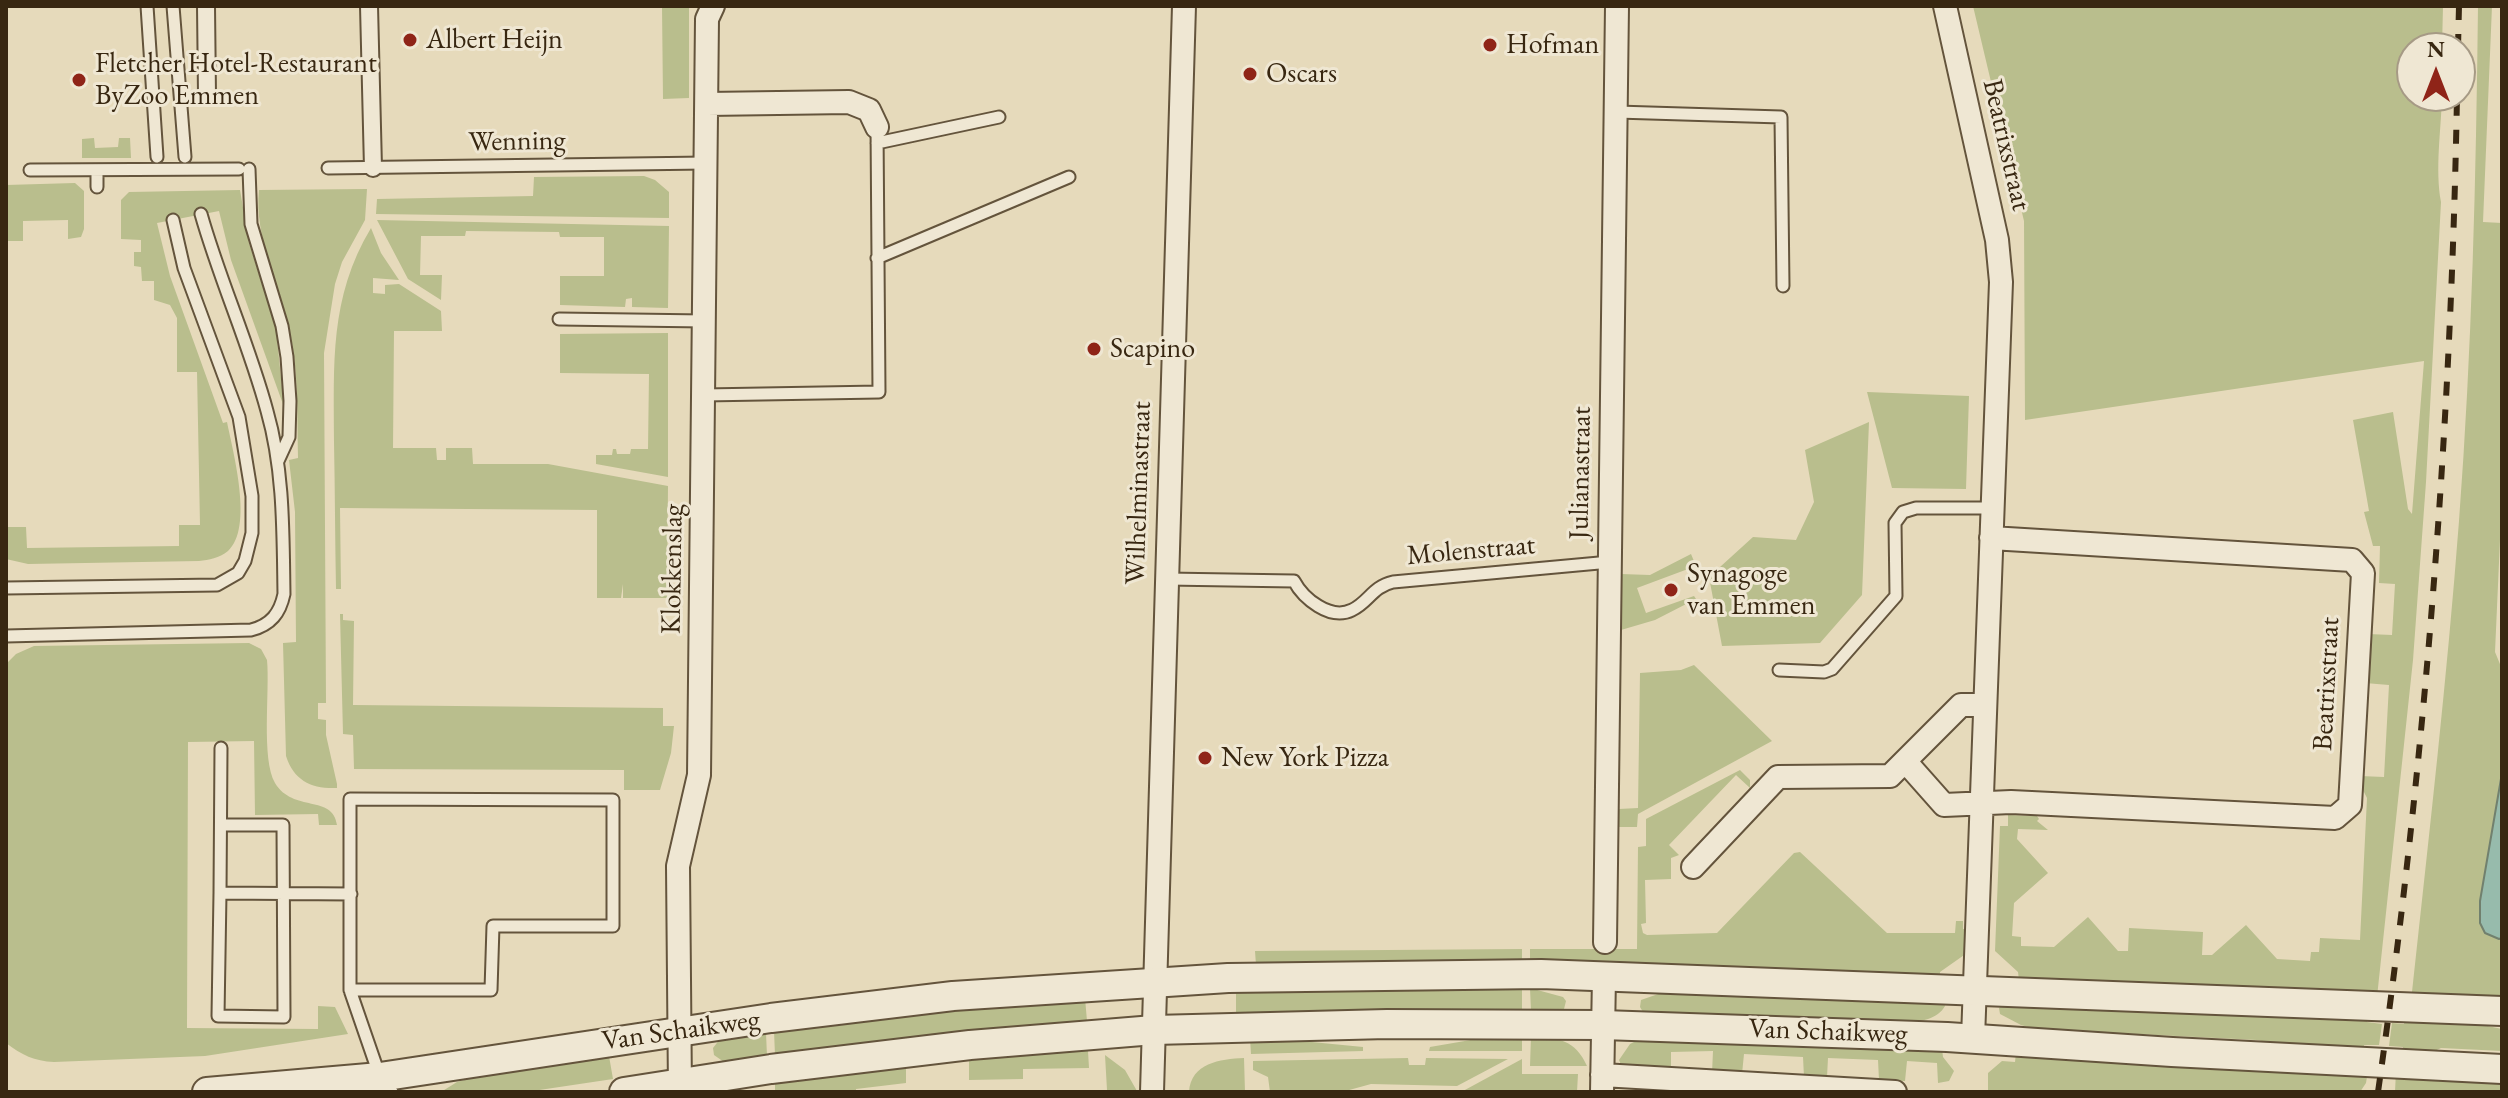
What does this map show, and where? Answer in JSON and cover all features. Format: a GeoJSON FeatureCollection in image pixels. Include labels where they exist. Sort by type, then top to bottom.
{"type":"FeatureCollection","features":[{"type":"Feature","properties":{"kind":"street"},"geometry":{"type":"LineString","coordinates":[[206,6],[207,95]]}},
{"type":"Feature","properties":{"kind":"street"},"geometry":{"type":"LineString","coordinates":[[369,6],[373,168]]}},
{"type":"Feature","properties":{"kind":"street","name":"Klokkenslag"},"geometry":{"type":"LineString","coordinates":[[680,1087],[678,866],[699,775],[707,19],[713,6]]}},
{"type":"Feature","properties":{"kind":"street","name":"Wilhelminastraat"},"geometry":{"type":"LineString","coordinates":[[1156,981],[1184,6]]}},
{"type":"Feature","properties":{"kind":"street","name":"Julianastraat"},"geometry":{"type":"LineString","coordinates":[[1605,942],[1617,6]]}},
{"type":"Feature","properties":{"kind":"street","name":"Beatrixstraat"},"geometry":{"type":"LineString","coordinates":[[1945,6],[1997,240],[2000,268],[1973,1038]]}},
{"type":"Feature","properties":{"kind":"street"},"geometry":{"type":"LineString","coordinates":[[707,104],[849,102],[869,110],[877,135]]}},
{"type":"Feature","properties":{"kind":"street","name":"Beatrixstraat"},"geometry":{"type":"LineString","coordinates":[[1905,761],[1944,805],[2026,803],[2335,818],[2350,805],[2363,573],[2352,560],[1991,538]]}},
{"type":"Feature","properties":{"kind":"street"},"geometry":{"type":"LineString","coordinates":[[1693,867],[1778,777],[1890,776],[1961,705],[1985,705]]}},
{"type":"Feature","properties":{"kind":"street","name":"Van Schaikweg"},"geometry":{"type":"LineString","coordinates":[[207,1092],[386,1084],[681,1031],[953,996],[1156,981],[1541,974],[2502,1011]]}},
{"type":"Feature","properties":{"kind":"street"},"geometry":{"type":"LineString","coordinates":[[1604,976],[1602,1084],[1895,1092]]}},
{"type":"Feature","properties":{"kind":"street"},"geometry":{"type":"LineString","coordinates":[[1152,1092],[1156,981]]}},
{"type":"Feature","properties":{"kind":"street","name":"Van Schaikweg"},"geometry":{"type":"LineString","coordinates":[[624,1092],[680,1087],[882,1055],[1154,1030],[1387,1024],[1603,1025],[1973,1038],[2502,1069]]}},
{"type":"Feature","properties":{"kind":"lane"},"geometry":{"type":"LineString","coordinates":[[147,6],[157,157]]}},
{"type":"Feature","properties":{"kind":"lane"},"geometry":{"type":"LineString","coordinates":[[173,6],[185,157]]}},
{"type":"Feature","properties":{"kind":"lane"},"geometry":{"type":"LineString","coordinates":[[1617,112],[1781,117],[1783,286]]}},
{"type":"Feature","properties":{"kind":"lane"},"geometry":{"type":"LineString","coordinates":[[704,395],[879,392],[877,135],[999,117]]}},
{"type":"Feature","properties":{"kind":"lane","name":"Wenning"},"geometry":{"type":"LineString","coordinates":[[328,168],[706,163]]}},
{"type":"Feature","properties":{"kind":"lane"},"geometry":{"type":"LineString","coordinates":[[30,170],[244,169],[251,224],[282,326],[287,357],[289,437],[278,462]]}},
{"type":"Feature","properties":{"kind":"lane"},"geometry":{"type":"LineString","coordinates":[[97,170],[97,187]]}},
{"type":"Feature","properties":{"kind":"lane"},"geometry":{"type":"LineString","coordinates":[[877,258],[1069,177]]}},
{"type":"Feature","properties":{"kind":"lane"},"geometry":{"type":"LineString","coordinates":[[6,636],[251,630],[265,626],[281,607],[284,594],[278,462],[267,411],[215,264],[201,214]]}},
{"type":"Feature","properties":{"kind":"lane"},"geometry":{"type":"LineString","coordinates":[[6,588],[217,585],[238,573],[245,561],[252,533],[252,506],[239,417],[184,268],[173,220]]}},
{"type":"Feature","properties":{"kind":"lane"},"geometry":{"type":"LineString","coordinates":[[559,319],[705,321]]}},
{"type":"Feature","properties":{"kind":"lane"},"geometry":{"type":"LineString","coordinates":[[1779,670],[1824,672],[1832,669],[1896,596],[1895,523],[1903,512],[1916,508],[1992,508]]}},
{"type":"Feature","properties":{"kind":"lane","name":"Molenstraat"},"geometry":{"type":"LineString","coordinates":[[1167,579],[1294,581],[1300,592],[1312,602],[1326,610],[1346,612],[1354,610],[1380,585],[1393,582],[1610,562]]}},
{"type":"Feature","properties":{"kind":"lane"},"geometry":{"type":"LineString","coordinates":[[221,748],[218,1016],[284,1017],[283,825],[221,825]]}},
{"type":"Feature","properties":{"kind":"lane"},"geometry":{"type":"LineString","coordinates":[[350,990],[491,990],[493,926],[613,926],[613,800],[350,799],[350,990],[386,1084]]}},
{"type":"Feature","properties":{"kind":"lane"},"geometry":{"type":"LineString","coordinates":[[220,893],[351,894]]}},
{"type":"Feature","properties":{"kind":"green space"},"geometry":{"type":"Polygon","coordinates":[[[662,6],[689,6],[689,98],[663,99],[662,6]]]}},
{"type":"Feature","properties":{"kind":"green space"},"geometry":{"type":"Polygon","coordinates":[[[1973,6],[2443,6],[2442,32],[2396,32],[2396,112],[2441,112],[2438,163],[2441,202],[2413,660],[2377,997],[2019,980],[2018,972],[1995,951],[2000,826],[2008,826],[2008,815],[2037,816],[2037,821],[2048,830],[2018,829],[2017,839],[2048,873],[2014,903],[2012,936],[2021,937],[2021,946],[2054,947],[2088,917],[2118,951],[2128,951],[2129,928],[2203,932],[2202,955],[2212,955],[2246,925],[2277,959],[2310,961],[2311,952],[2319,952],[2320,938],[2360,940],[2367,798],[2360,784],[2360,776],[2384,777],[2389,685],[2365,683],[2368,634],[2392,635],[2395,584],[2379,583],[2380,546],[2373,546],[2364,512],[2369,511],[2353,420],[2393,412],[2408,509],[2412,514],[2424,361],[2025,420],[2024,221],[1973,6]]]}},
{"type":"Feature","properties":{"kind":"green space"},"geometry":{"type":"Polygon","coordinates":[[[2478,6],[2492,6],[2483,222],[2502,223],[2502,495],[2495,652],[2502,669],[2502,773],[2480,901],[2480,923],[2499,939],[2502,938],[2502,1002],[2409,998],[2443,698],[2463,457],[2473,264],[2478,6]]]}},
{"type":"Feature","properties":{"kind":"green space"},"geometry":{"type":"Polygon","coordinates":[[[94,138],[95,148],[118,147],[119,138],[130,138],[131,158],[82,158],[82,139],[94,138]]]}},
{"type":"Feature","properties":{"kind":"green space"},"geometry":{"type":"Polygon","coordinates":[[[644,176],[655,180],[669,192],[669,218],[376,214],[377,199],[533,196],[534,177],[644,176]]]}},
{"type":"Feature","properties":{"kind":"green space"},"geometry":{"type":"Polygon","coordinates":[[[75,183],[84,191],[84,229],[81,237],[68,239],[68,220],[23,221],[23,241],[6,241],[6,185],[75,183]]]}},
{"type":"Feature","properties":{"kind":"green space"},"geometry":{"type":"Polygon","coordinates":[[[367,189],[365,220],[342,262],[335,284],[324,353],[326,703],[318,703],[318,719],[326,720],[326,735],[337,784],[337,788],[328,788],[305,782],[294,772],[286,756],[283,643],[296,642],[295,512],[289,460],[298,458],[297,393],[289,328],[260,225],[259,190],[367,189]]]}},
{"type":"Feature","properties":{"kind":"green space"},"geometry":{"type":"Polygon","coordinates":[[[240,190],[249,243],[276,329],[284,407],[231,260],[219,211],[157,223],[170,276],[223,423],[227,422],[240,489],[240,525],[236,540],[225,553],[199,561],[28,564],[6,559],[6,504],[7,527],[26,527],[27,548],[179,546],[179,525],[200,525],[197,372],[177,372],[177,318],[170,305],[154,300],[154,281],[142,281],[141,267],[134,266],[134,252],[141,252],[141,240],[121,239],[121,200],[129,192],[240,190]]]}},
{"type":"Feature","properties":{"kind":"green space"},"geometry":{"type":"Polygon","coordinates":[[[377,220],[669,226],[668,308],[632,307],[632,298],[626,299],[625,307],[560,305],[560,276],[604,276],[604,237],[560,237],[559,232],[466,231],[465,236],[421,236],[420,275],[442,275],[441,300],[408,279],[377,220]]]}},
{"type":"Feature","properties":{"kind":"green space"},"geometry":{"type":"Polygon","coordinates":[[[371,228],[381,253],[399,280],[373,278],[373,293],[385,294],[385,285],[399,284],[441,311],[442,331],[394,331],[393,448],[436,448],[437,460],[446,460],[446,448],[472,448],[473,464],[548,464],[668,486],[667,598],[623,598],[623,584],[621,598],[597,598],[597,510],[340,508],[341,589],[336,589],[334,386],[337,332],[348,280],[371,228]]]}},
{"type":"Feature","properties":{"kind":"green space"},"geometry":{"type":"Polygon","coordinates":[[[668,333],[668,477],[596,464],[596,455],[612,455],[613,449],[617,454],[630,454],[631,449],[648,449],[649,374],[560,373],[560,334],[668,333]]]}},
{"type":"Feature","properties":{"kind":"green space"},"geometry":{"type":"Polygon","coordinates":[[[1867,392],[1969,396],[1966,489],[1892,488],[1867,392]]]}},
{"type":"Feature","properties":{"kind":"green space"},"geometry":{"type":"Polygon","coordinates":[[[1869,422],[1862,595],[1820,643],[1722,646],[1709,577],[1753,537],[1796,540],[1814,502],[1805,450],[1869,422]]]}},
{"type":"Feature","properties":{"kind":"green space"},"geometry":{"type":"Polygon","coordinates":[[[1691,554],[1696,566],[1637,588],[1646,613],[1694,596],[1696,599],[1655,620],[1621,630],[1621,574],[1650,575],[1691,554]]]}},
{"type":"Feature","properties":{"kind":"green space"},"geometry":{"type":"Polygon","coordinates":[[[340,614],[343,614],[343,620],[354,621],[353,705],[663,708],[663,726],[674,726],[671,753],[660,790],[624,790],[624,770],[354,769],[353,735],[343,734],[340,614]]]}},
{"type":"Feature","properties":{"kind":"green space"},"geometry":{"type":"Polygon","coordinates":[[[249,643],[261,649],[267,660],[268,758],[275,783],[292,798],[328,810],[337,825],[319,825],[318,814],[255,815],[254,741],[188,742],[187,1028],[318,1029],[318,1006],[335,1007],[348,1034],[205,1056],[54,1062],[23,1054],[6,1043],[6,664],[16,654],[34,646],[249,643]]]}},
{"type":"Feature","properties":{"kind":"green space"},"geometry":{"type":"Polygon","coordinates":[[[1694,665],[1772,741],[1638,814],[1637,827],[1619,827],[1619,809],[1638,808],[1640,673],[1681,670],[1694,665]]]}},
{"type":"Feature","properties":{"kind":"green space"},"geometry":{"type":"Polygon","coordinates":[[[1740,770],[1750,780],[1750,788],[1736,775],[1669,845],[1679,855],[1671,858],[1671,879],[1645,880],[1646,923],[1641,924],[1643,933],[1717,933],[1794,853],[1800,852],[1887,933],[1955,933],[1956,921],[1963,921],[1963,929],[1968,929],[1967,953],[1940,975],[1530,963],[1530,949],[1637,949],[1638,847],[1646,846],[1646,819],[1740,770]]]}},
{"type":"Feature","properties":{"kind":"green space"},"geometry":{"type":"Polygon","coordinates":[[[1522,949],[1522,963],[1418,961],[1256,965],[1255,951],[1522,949]]]}},
{"type":"Feature","properties":{"kind":"green space"},"geometry":{"type":"Polygon","coordinates":[[[1522,988],[1522,1011],[1236,1013],[1236,990],[1522,988]]]}},
{"type":"Feature","properties":{"kind":"green space"},"geometry":{"type":"Polygon","coordinates":[[[1530,988],[1563,997],[1566,1001],[1564,1009],[1531,1011],[1530,988]]]}},
{"type":"Feature","properties":{"kind":"green space"},"geometry":{"type":"Polygon","coordinates":[[[1664,992],[1944,1002],[1945,1006],[1933,1017],[1906,1023],[1643,1012],[1641,1000],[1664,992]]]}},
{"type":"Feature","properties":{"kind":"green space"},"geometry":{"type":"Polygon","coordinates":[[[1085,998],[1087,1021],[890,1040],[775,1055],[774,1031],[919,1012],[1085,998]]]}},
{"type":"Feature","properties":{"kind":"green space"},"geometry":{"type":"Polygon","coordinates":[[[2003,1004],[2337,1020],[2352,1012],[2367,1013],[2367,1022],[2382,1024],[2379,1045],[2364,1045],[2364,1056],[2329,1055],[2257,1040],[2035,1029],[2000,1014],[1999,1008],[2003,1004]]]}},
{"type":"Feature","properties":{"kind":"green space"},"geometry":{"type":"Polygon","coordinates":[[[2405,1015],[2440,1016],[2502,1029],[2502,1051],[2441,1048],[2418,1059],[2402,1058],[2403,1047],[2389,1046],[2392,1023],[2404,1024],[2405,1015]]]}},
{"type":"Feature","properties":{"kind":"green space"},"geometry":{"type":"Polygon","coordinates":[[[766,1033],[767,1056],[724,1062],[714,1055],[713,1048],[720,1039],[766,1033]]]}},
{"type":"Feature","properties":{"kind":"green space"},"geometry":{"type":"Polygon","coordinates":[[[1522,1036],[1522,1051],[1429,1051],[1430,1047],[1488,1037],[1522,1036]]]}},
{"type":"Feature","properties":{"kind":"green space"},"geometry":{"type":"Polygon","coordinates":[[[1531,1036],[1571,1045],[1587,1066],[1530,1066],[1531,1036]]]}},
{"type":"Feature","properties":{"kind":"green space"},"geometry":{"type":"Polygon","coordinates":[[[1250,1038],[1363,1047],[1363,1051],[1251,1054],[1250,1038]]]}},
{"type":"Feature","properties":{"kind":"green space"},"geometry":{"type":"Polygon","coordinates":[[[1638,1040],[1942,1049],[1943,1057],[1954,1071],[1949,1081],[1938,1083],[1937,1063],[1907,1061],[1905,1081],[1879,1080],[1878,1060],[1828,1058],[1827,1077],[1804,1077],[1803,1057],[1744,1054],[1742,1074],[1712,1073],[1713,1051],[1671,1052],[1671,1070],[1622,1067],[1619,1060],[1630,1044],[1638,1040]]]}},
{"type":"Feature","properties":{"kind":"green space"},"geometry":{"type":"Polygon","coordinates":[[[1088,1051],[1089,1068],[1023,1069],[1023,1079],[969,1080],[969,1060],[1088,1051]]]}},
{"type":"Feature","properties":{"kind":"green space"},"geometry":{"type":"Polygon","coordinates":[[[2016,1053],[2368,1070],[2366,1083],[2360,1092],[1988,1092],[1988,1073],[2002,1061],[2015,1062],[2016,1053]]]}},
{"type":"Feature","properties":{"kind":"green space"},"geometry":{"type":"Polygon","coordinates":[[[1105,1055],[1125,1070],[1137,1091],[1107,1090],[1105,1055]]]}},
{"type":"Feature","properties":{"kind":"green space"},"geometry":{"type":"Polygon","coordinates":[[[609,1056],[613,1079],[526,1092],[441,1092],[457,1082],[478,1076],[609,1056]]]}},
{"type":"Feature","properties":{"kind":"green space"},"geometry":{"type":"Polygon","coordinates":[[[1244,1058],[1245,1092],[1189,1092],[1195,1075],[1208,1064],[1244,1058]]]}},
{"type":"Feature","properties":{"kind":"green space"},"geometry":{"type":"Polygon","coordinates":[[[1408,1058],[1409,1065],[1425,1065],[1426,1058],[1508,1059],[1457,1086],[1371,1084],[1342,1092],[1270,1092],[1268,1077],[1253,1070],[1253,1061],[1408,1058]]]}},
{"type":"Feature","properties":{"kind":"green space"},"geometry":{"type":"Polygon","coordinates":[[[1522,1059],[1522,1074],[1578,1074],[1577,1092],[1369,1092],[1463,1091],[1522,1059]]]}},
{"type":"Feature","properties":{"kind":"green space"},"geometry":{"type":"Polygon","coordinates":[[[906,1067],[906,1083],[856,1089],[856,1092],[775,1092],[775,1084],[906,1067]]]}},
{"type":"Feature","properties":{"kind":"green space"},"geometry":{"type":"Polygon","coordinates":[[[2396,1071],[2502,1076],[2502,1092],[2395,1092],[2396,1071]]]}},
{"type":"Feature","properties":{"kind":"shaded area"},"geometry":{"type":"Polygon","coordinates":[[[2502,773],[2502,938],[2499,939],[2485,933],[2480,923],[2480,901],[2502,773]]]}},
{"type":"Feature","properties":{"kind":"railway"},"geometry":{"type":"LineString","coordinates":[[2458,32],[2459,6]]}},
{"type":"Feature","properties":{"kind":"railway"},"geometry":{"type":"LineString","coordinates":[[2378,1092],[2409,844],[2433,595],[2449,346],[2457,112]]}},
{"type":"Feature","properties":{"kind":"place","name":"Albert Heijn"},"geometry":{"type":"Point","coordinates":[410,40]}},
{"type":"Feature","properties":{"kind":"place","name":"Hofman"},"geometry":{"type":"Point","coordinates":[1490,45]}},
{"type":"Feature","properties":{"kind":"place","name":"Oscars"},"geometry":{"type":"Point","coordinates":[1250,74]}},
{"type":"Feature","properties":{"kind":"place","name":"Fletcher Hotel-Restaurant ByZoo Emmen"},"geometry":{"type":"Point","coordinates":[79,80]}},
{"type":"Feature","properties":{"kind":"place","name":"Scapino"},"geometry":{"type":"Point","coordinates":[1094,349]}},
{"type":"Feature","properties":{"kind":"place","name":"Synagoge van Emmen"},"geometry":{"type":"Point","coordinates":[1671,590]}},
{"type":"Feature","properties":{"kind":"place","name":"New York Pizza"},"geometry":{"type":"Point","coordinates":[1205,758]}}]}
